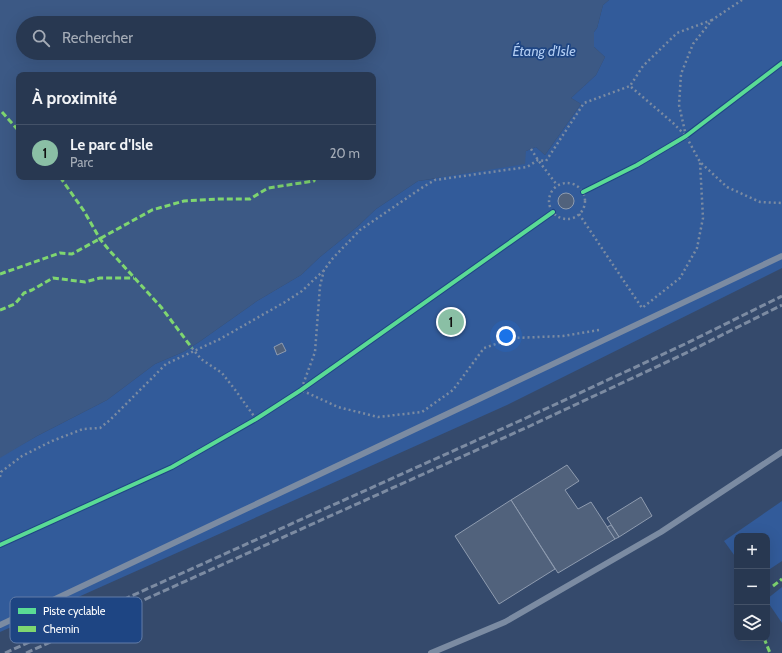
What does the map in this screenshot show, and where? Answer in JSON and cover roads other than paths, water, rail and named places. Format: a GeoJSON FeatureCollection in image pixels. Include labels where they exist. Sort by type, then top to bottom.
{"type":"FeatureCollection","features":[{"type":"Feature","properties":{"kind":"lane"},"geometry":{"type":"LineString","coordinates":[[57,597],[782,256]]}},
{"type":"Feature","properties":{"kind":"lane"},"geometry":{"type":"LineString","coordinates":[[431,653],[505,622],[661,532],[782,452]]}},
{"type":"Feature","properties":{"kind":"lane"},"geometry":{"type":"LineString","coordinates":[[0,624],[10,619]]}},
{"type":"Feature","properties":{"kind":"water","name":"Étang d'Isle"},"geometry":{"type":"Polygon","coordinates":[[[0,0],[609,0],[603,5],[597,28],[594,32],[594,47],[605,57],[596,75],[571,98],[581,104],[545,155],[536,147],[526,151],[525,164],[418,181],[376,209],[301,275],[257,301],[183,352],[155,364],[107,400],[37,436],[0,458],[0,0]]]}},
{"type":"Feature","properties":{"kind":"railway"},"geometry":{"type":"LineString","coordinates":[[129,597],[526,418],[685,344],[782,296]]}},
{"type":"Feature","properties":{"kind":"railway"},"geometry":{"type":"LineString","coordinates":[[142,601],[530,426],[688,352],[782,305]]}},
{"type":"Feature","properties":{"kind":"railway"},"geometry":{"type":"LineString","coordinates":[[5,653],[27,643]]}},
{"type":"Feature","properties":{"kind":"railway"},"geometry":{"type":"LineString","coordinates":[[26,653],[48,643]]}},
{"type":"Feature","properties":{"kind":"place","name":"Le parc d'Isle"},"geometry":{"type":"Point","coordinates":[451,322]}}]}
